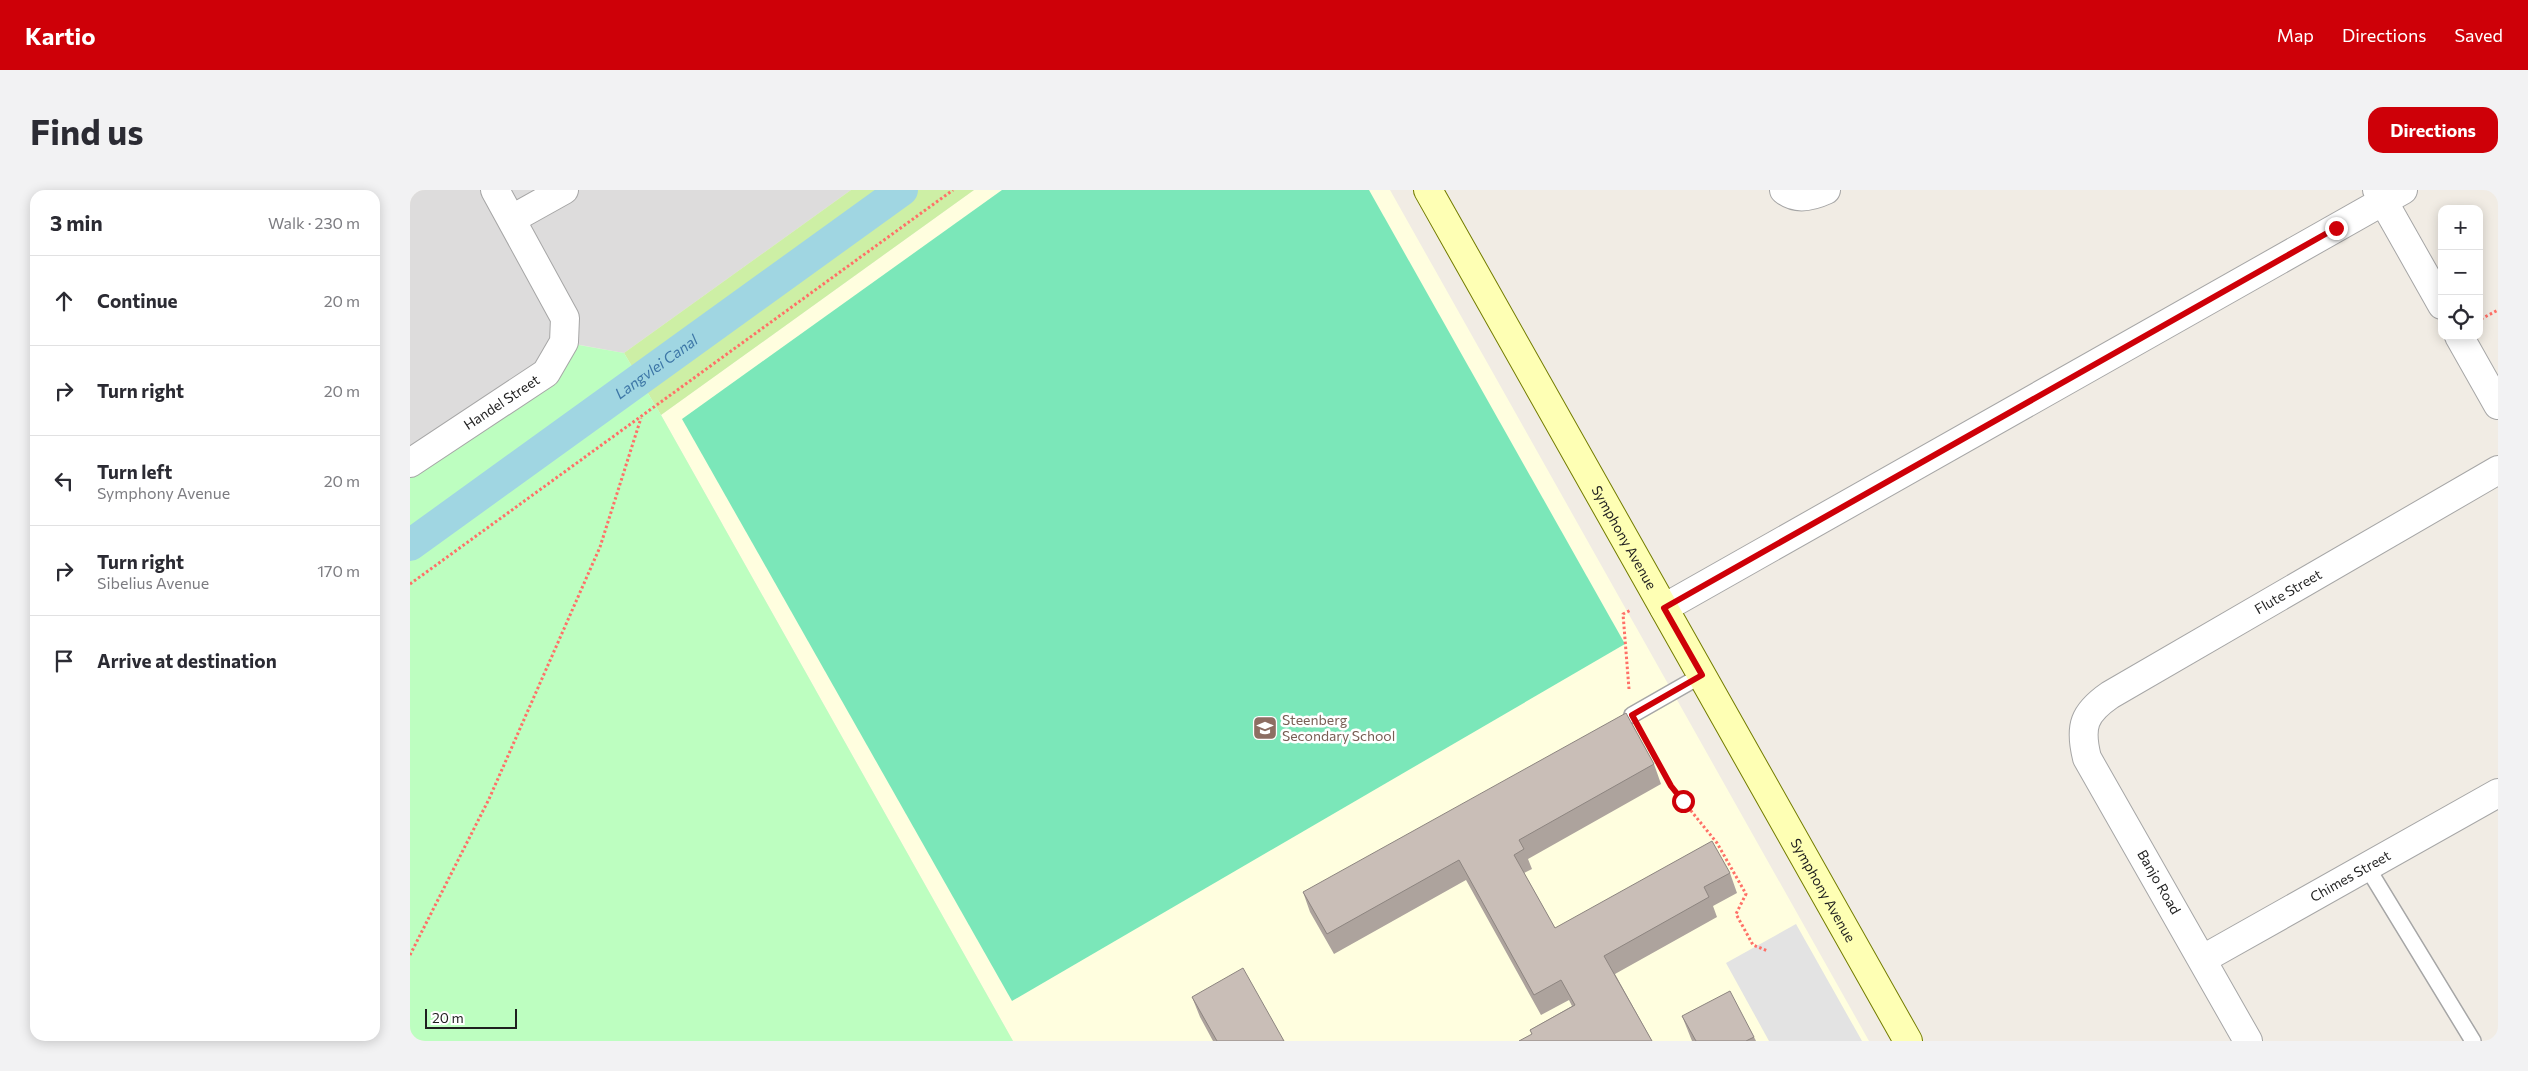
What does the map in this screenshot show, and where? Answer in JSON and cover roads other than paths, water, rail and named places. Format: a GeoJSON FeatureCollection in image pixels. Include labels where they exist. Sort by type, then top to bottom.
{"type":"FeatureCollection","features":[{"type":"Feature","properties":{"kind":"street","name":"Handel Street"},"geometry":{"type":"LineString","coordinates":[[410,463],[546,373],[564,342],[565,318],[495,190]]}},
{"type":"Feature","properties":{"kind":"street"},"geometry":{"type":"LineString","coordinates":[[512,219],[564,190]]}},
{"type":"Feature","properties":{"kind":"street","name":"Symphony Avenue"},"geometry":{"type":"LineString","coordinates":[[1428,190],[1908,1041]]}},
{"type":"Feature","properties":{"kind":"street"},"geometry":{"type":"LineString","coordinates":[[1784,190],[1790,194],[1812,197],[1826,190]]}},
{"type":"Feature","properties":{"kind":"street"},"geometry":{"type":"LineString","coordinates":[[1664,608],[2387,194],[2438,297]]}},
{"type":"Feature","properties":{"kind":"street"},"geometry":{"type":"LineString","coordinates":[[2462,340],[2498,405]]}},
{"type":"Feature","properties":{"kind":"street","name":"Flute Street"},"geometry":{"type":"LineString","coordinates":[[2085,720],[2095,705],[2110,695],[2498,470]]}},
{"type":"Feature","properties":{"kind":"street","name":"Banjo Road"},"geometry":{"type":"LineString","coordinates":[[2085,720],[2082,738],[2087,758],[2248,1041]]}},
{"type":"Feature","properties":{"kind":"street","name":"Chimes Street"},"geometry":{"type":"LineString","coordinates":[[2203,959],[2498,793]]}},
{"type":"Feature","properties":{"kind":"lane"},"geometry":{"type":"LineString","coordinates":[[1632,715],[1702,675]]}},
{"type":"Feature","properties":{"kind":"lane"},"geometry":{"type":"LineString","coordinates":[[2368,867],[2473,1041]]}},
{"type":"Feature","properties":{"kind":"waterway","name":"Langvlei Canal"},"geometry":{"type":"LineString","coordinates":[[410,545],[902,190]]}},
{"type":"Feature","properties":{"kind":"place","name":"Steenberg Secondary School"},"geometry":{"type":"Point","coordinates":[1265,728]}}]}
